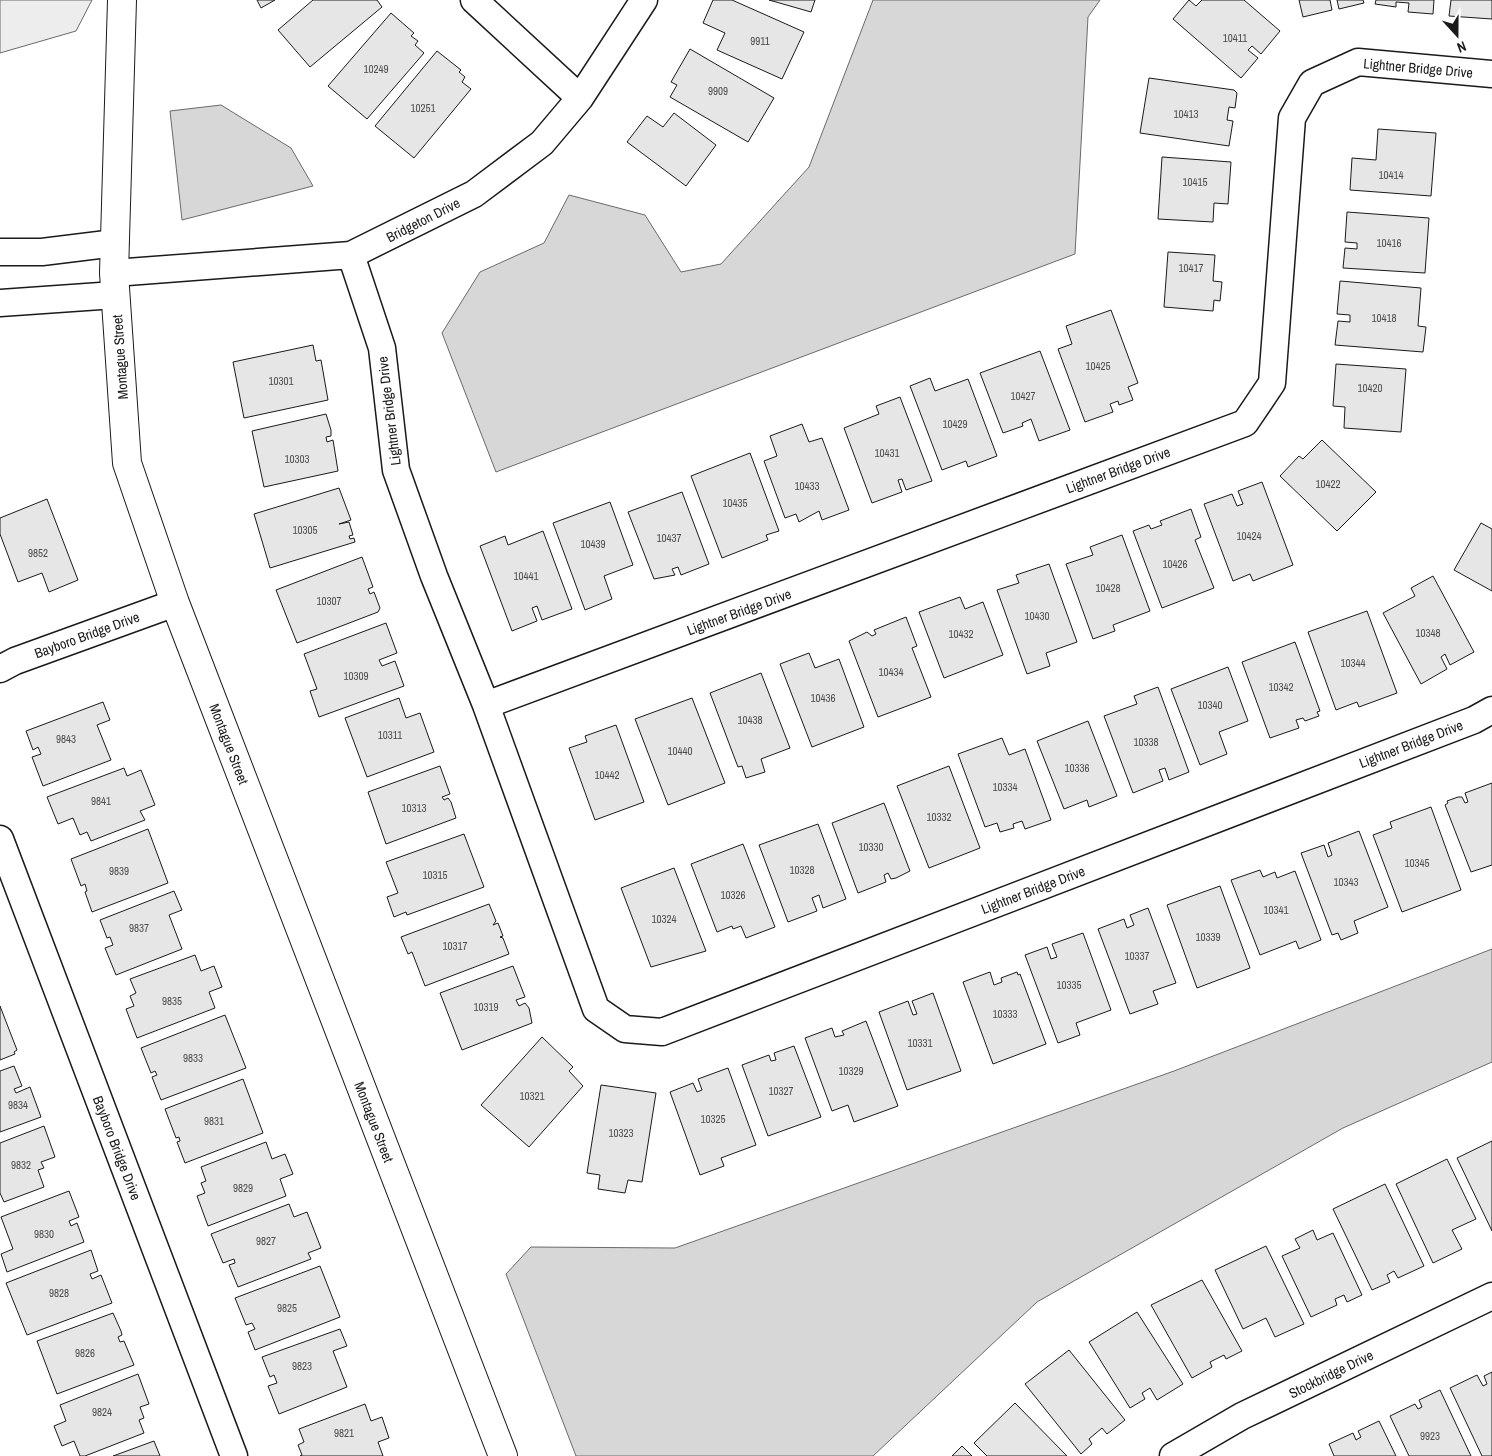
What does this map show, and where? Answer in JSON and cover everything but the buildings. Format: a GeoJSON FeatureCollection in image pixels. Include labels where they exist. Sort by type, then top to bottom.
{"type":"FeatureCollection","features":[{"type":"Feature","properties":{"kind":"street","name":"Montague Street"},"geometry":{"type":"LineString","coordinates":[[122,0],[115,284],[127,463],[174,604],[503,1456]]}},
{"type":"Feature","properties":{"kind":"street"},"geometry":{"type":"LineString","coordinates":[[474,0],[580,98]]}},
{"type":"Feature","properties":{"kind":"street","name":"Bridgeton Drive"},"geometry":{"type":"LineString","coordinates":[[0,303],[115,284],[352,255],[474,194],[542,143],[580,98],[644,0]]}},
{"type":"Feature","properties":{"kind":"street","name":"Lightner Bridge Drive"},"geometry":{"type":"LineString","coordinates":[[486,705],[1245,423],[1272,383],[1292,118],[1312,83],[1358,62],[1492,74]]}},
{"type":"Feature","properties":{"kind":"street"},"geometry":{"type":"LineString","coordinates":[[0,252],[42,252],[115,243]]}},
{"type":"Feature","properties":{"kind":"street","name":"Lightner Bridge Drive"},"geometry":{"type":"LineString","coordinates":[[352,255],[382,348],[396,470],[434,576],[486,705],[596,1009],[626,1029],[662,1032],[1456,727],[1492,710]]}},
{"type":"Feature","properties":{"kind":"street","name":"Bayboro Bridge Drive"},"geometry":{"type":"LineString","coordinates":[[0,670],[15,661],[174,604]]}},
{"type":"Feature","properties":{"kind":"street","name":"Bayboro Bridge Drive"},"geometry":{"type":"LineString","coordinates":[[0,839],[234,1456]]}},
{"type":"Feature","properties":{"kind":"street","name":"Stockbridge Drive"},"geometry":{"type":"LineString","coordinates":[[1173,1456],[1242,1416],[1492,1296]]}},
{"type":"Feature","properties":{"kind":"shaded area"},"geometry":{"type":"Polygon","coordinates":[[[0,0],[92,0],[76,31],[0,53],[0,0]]]}},
{"type":"Feature","properties":{"kind":"shaded area"},"geometry":{"type":"Polygon","coordinates":[[[873,0],[1100,0],[1088,17],[1075,254],[496,472],[442,333],[480,272],[544,243],[569,195],[645,215],[681,272],[721,264],[809,167],[873,0]]]}},
{"type":"Feature","properties":{"kind":"shaded area"},"geometry":{"type":"Polygon","coordinates":[[[221,105],[291,148],[313,186],[182,220],[170,111],[221,105]]]}},
{"type":"Feature","properties":{"kind":"shaded area"},"geometry":{"type":"Polygon","coordinates":[[[1492,949],[1492,1062],[1343,1128],[1037,1302],[873,1456],[576,1456],[506,1274],[531,1247],[675,1248],[1174,1071],[1492,949]]]}}]}
